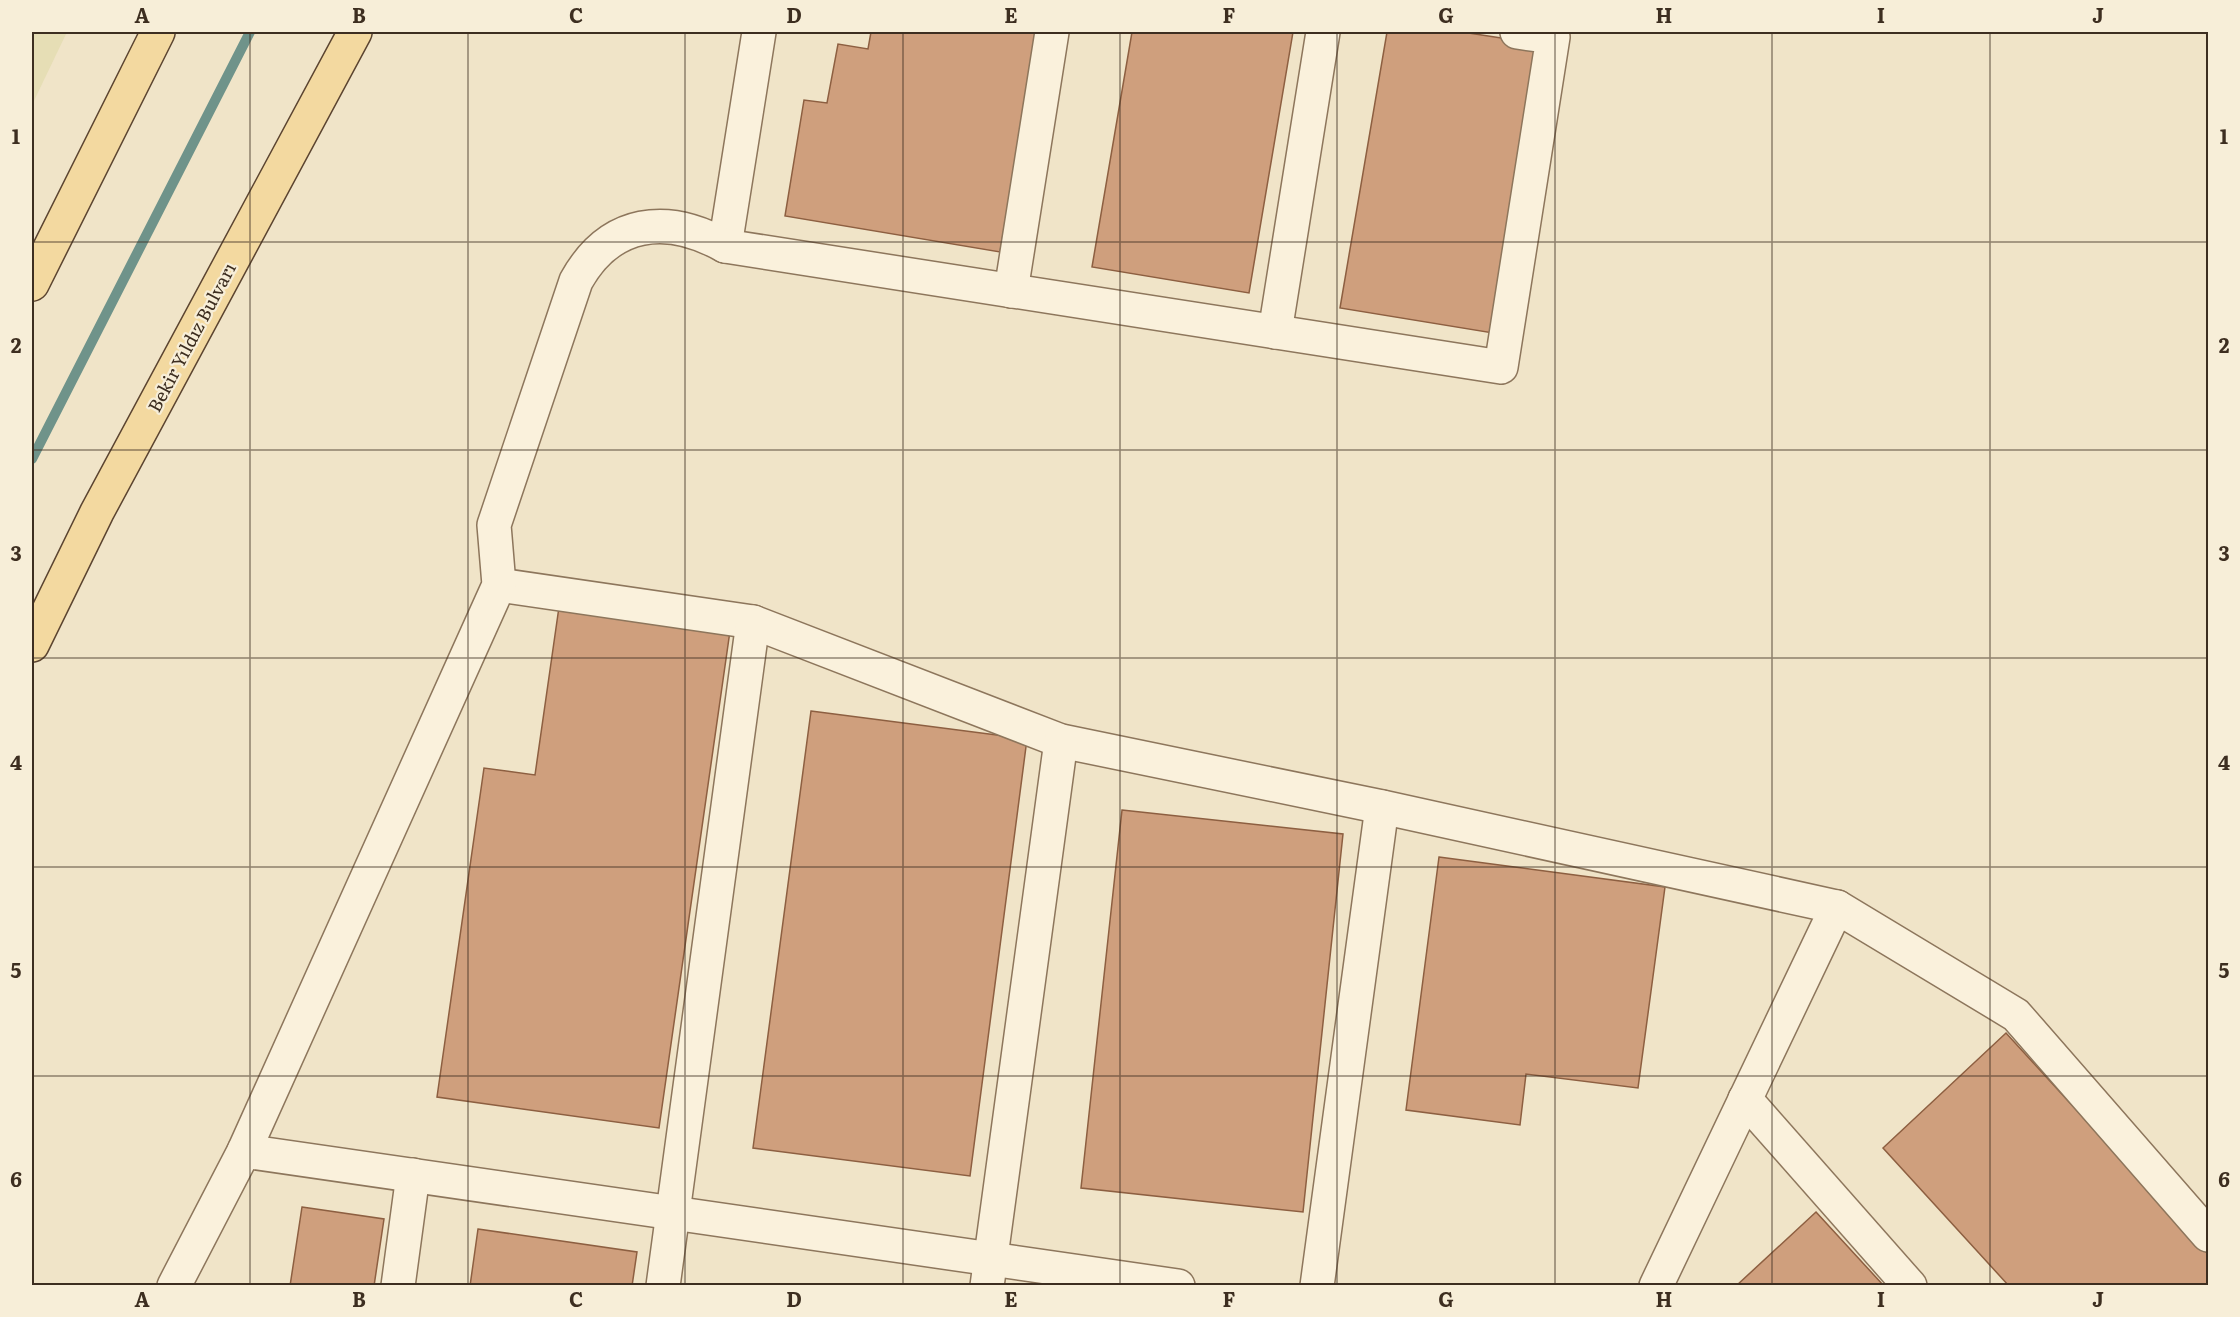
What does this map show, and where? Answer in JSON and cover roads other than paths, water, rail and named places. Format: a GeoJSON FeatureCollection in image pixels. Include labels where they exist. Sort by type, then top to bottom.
{"type":"FeatureCollection","features":[{"type":"Feature","properties":{"kind":"main road"},"geometry":{"type":"LineString","coordinates":[[32,284],[158,32]]}},
{"type":"Feature","properties":{"kind":"main road","name":"Bekir Yıldız Bulvarı"},"geometry":{"type":"LineString","coordinates":[[32,645],[97,512],[355,32]]}},
{"type":"Feature","properties":{"kind":"street"},"geometry":{"type":"LineString","coordinates":[[725,246],[759,32]]}},
{"type":"Feature","properties":{"kind":"street"},"geometry":{"type":"LineString","coordinates":[[1011,291],[1052,32]]}},
{"type":"Feature","properties":{"kind":"street"},"geometry":{"type":"LineString","coordinates":[[1275,332],[1323,32]]}},
{"type":"Feature","properties":{"kind":"street"},"geometry":{"type":"LineString","coordinates":[[174,1286],[244,1151],[499,585],[494,525],[569,298],[585,265],[597,251],[616,238],[637,229],[659,225],[683,227],[705,234],[725,246],[1501,367],[1553,37],[1517,32]]}},
{"type":"Feature","properties":{"kind":"street"},"geometry":{"type":"LineString","coordinates":[[499,585],[753,622],[1061,741],[1382,807],[1837,907],[2016,1015],[2208,1234]]}},
{"type":"Feature","properties":{"kind":"street"},"geometry":{"type":"LineString","coordinates":[[663,1286],[753,622]]}},
{"type":"Feature","properties":{"kind":"street"},"geometry":{"type":"LineString","coordinates":[[989,1272],[1061,741]]}},
{"type":"Feature","properties":{"kind":"street"},"geometry":{"type":"LineString","coordinates":[[1317,1286],[1382,807]]}},
{"type":"Feature","properties":{"kind":"street"},"geometry":{"type":"LineString","coordinates":[[1656,1286],[1837,907]]}},
{"type":"Feature","properties":{"kind":"street"},"geometry":{"type":"LineString","coordinates":[[1745,1099],[1910,1286]]}},
{"type":"Feature","properties":{"kind":"street"},"geometry":{"type":"LineString","coordinates":[[244,1151],[672,1213],[989,1272],[1178,1286]]}},
{"type":"Feature","properties":{"kind":"street"},"geometry":{"type":"LineString","coordinates":[[398,1286],[413,1175]]}},
{"type":"Feature","properties":{"kind":"waterway"},"geometry":{"type":"LineString","coordinates":[[32,459],[250,32]]}}]}
